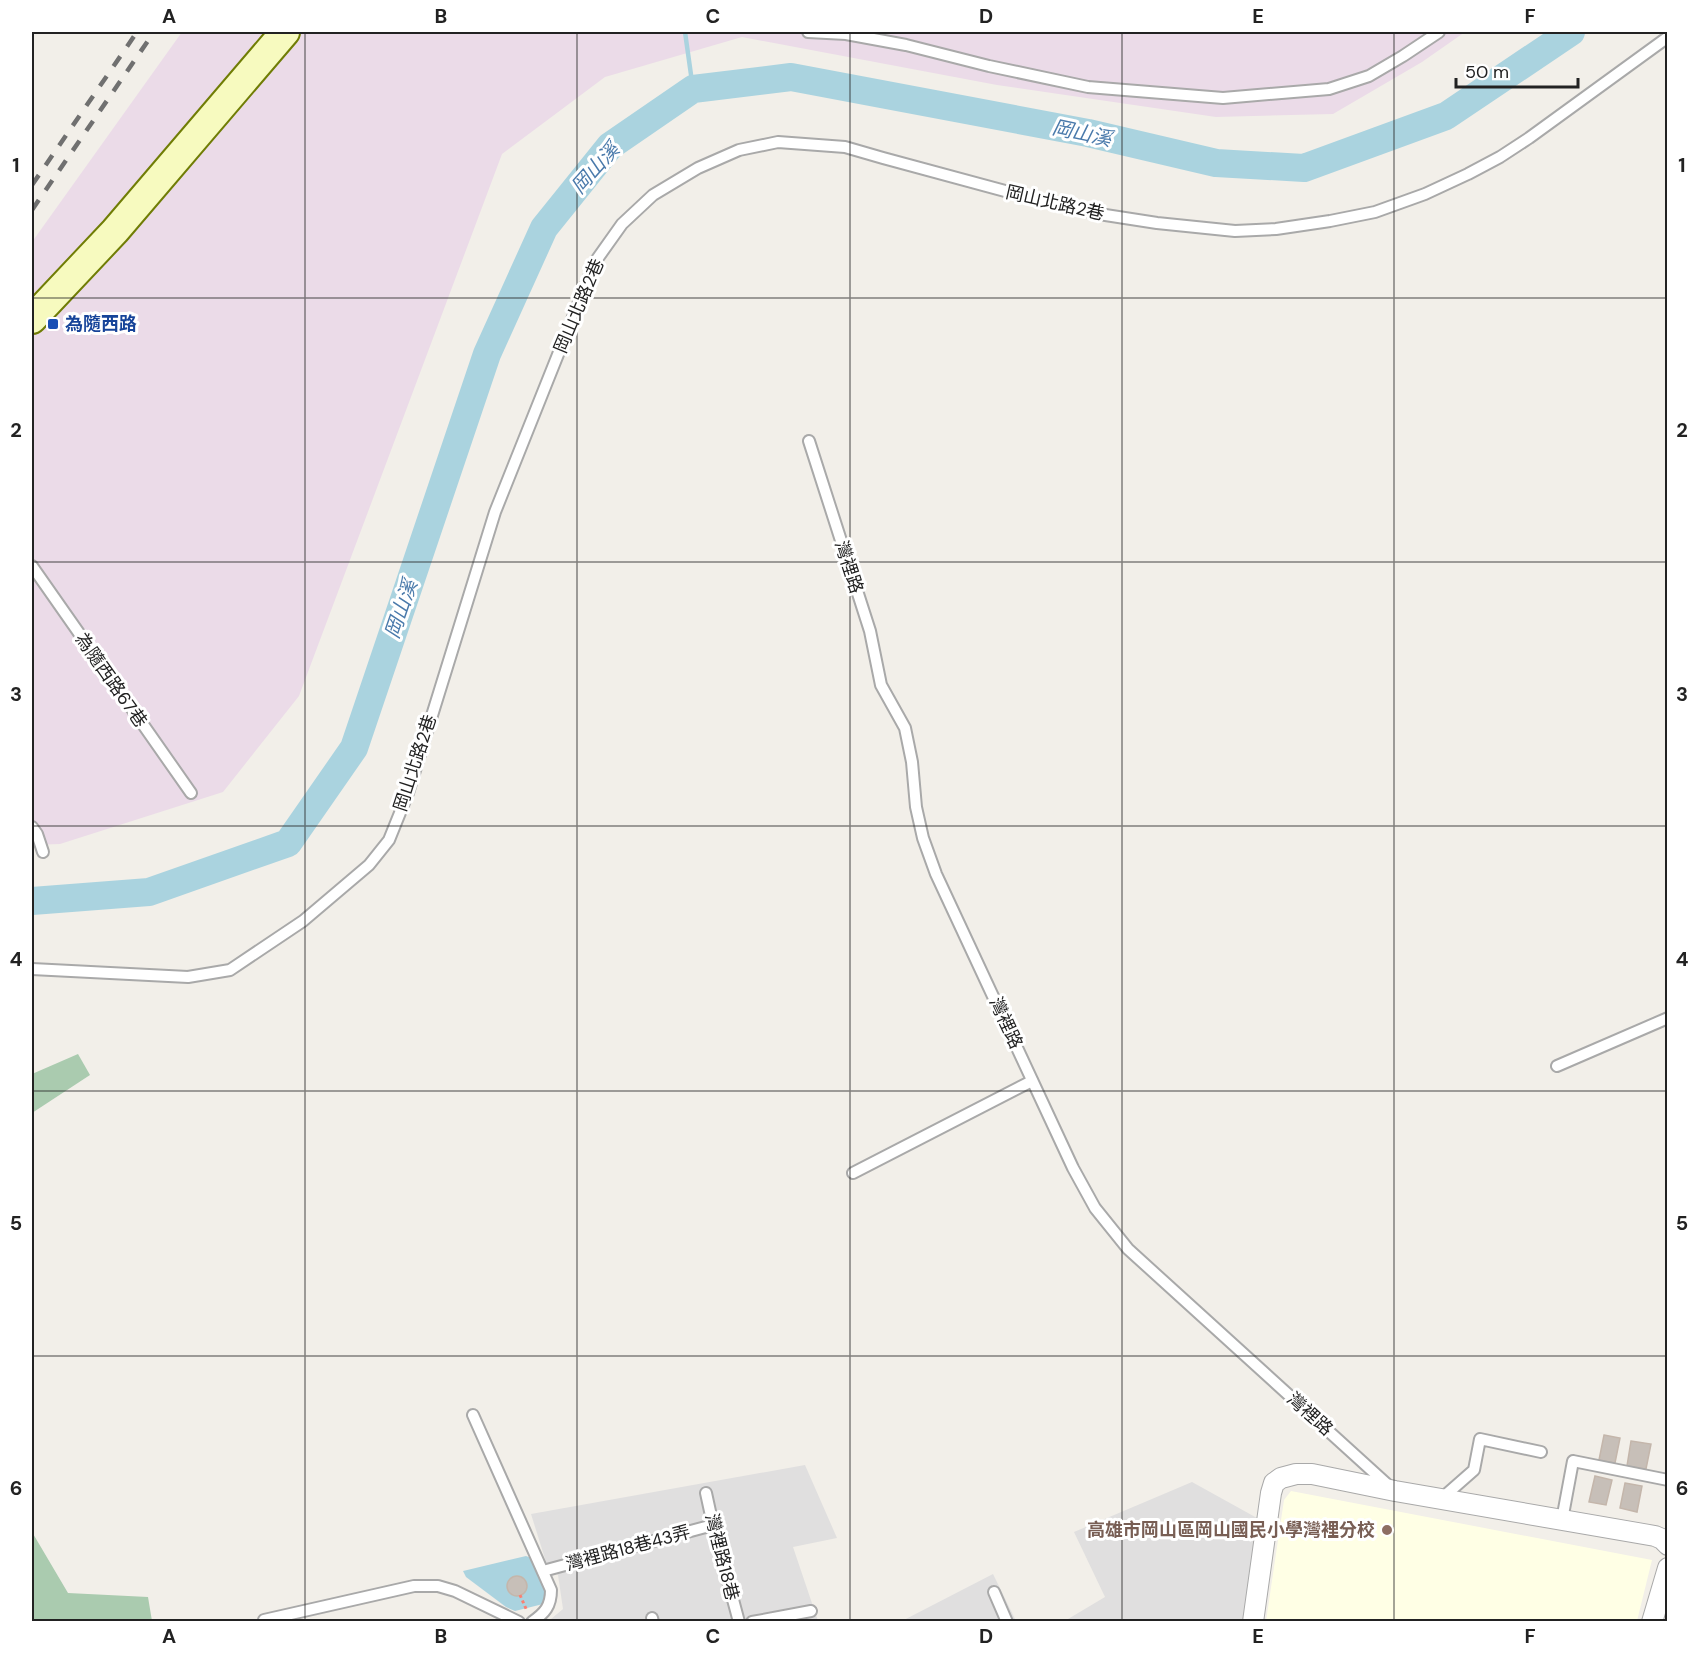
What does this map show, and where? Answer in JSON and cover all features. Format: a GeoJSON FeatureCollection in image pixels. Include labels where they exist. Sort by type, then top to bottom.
{"type":"FeatureCollection","features":[{"type":"Feature","properties":{"kind":"street"},"geometry":{"type":"LineString","coordinates":[[32,320],[115,231],[285,32]]}},
{"type":"Feature","properties":{"kind":"street"},"geometry":{"type":"LineString","coordinates":[[1253,1622],[1271,1493],[1274,1483],[1281,1478],[1296,1474],[1312,1474],[1441,1500],[1655,1536],[1668,1545]]}},
{"type":"Feature","properties":{"kind":"street"},"geometry":{"type":"LineString","coordinates":[[1652,1622],[1668,1568]]}},
{"type":"Feature","properties":{"kind":"lane"},"geometry":{"type":"LineString","coordinates":[[808,32],[846,34],[906,45],[1088,87],[1223,98],[1329,89],[1369,76],[1439,32]]}},
{"type":"Feature","properties":{"kind":"lane","name":"岡山北路2巷"},"geometry":{"type":"LineString","coordinates":[[32,969],[188,977],[230,970],[303,921],[369,865],[389,840],[408,793],[495,512],[595,262],[622,224],[653,195],[698,168],[739,150],[778,142],[845,147],[928,171],[1099,214],[1235,231],[1276,229],[1375,212],[1425,194],[1468,174],[1529,138],[1668,37]]}},
{"type":"Feature","properties":{"kind":"lane","name":"灣裡路"},"geometry":{"type":"LineString","coordinates":[[809,441],[870,631],[880,685],[905,728],[912,762],[916,807],[923,838],[936,874],[1073,1168],[1095,1208],[1128,1249],[1395,1491]]}},
{"type":"Feature","properties":{"kind":"lane","name":"為隨西路67巷"},"geometry":{"type":"LineString","coordinates":[[32,566],[191,793]]}},
{"type":"Feature","properties":{"kind":"lane"},"geometry":{"type":"LineString","coordinates":[[32,827],[43,852]]}},
{"type":"Feature","properties":{"kind":"lane"},"geometry":{"type":"LineString","coordinates":[[1557,1066],[1668,1018]]}},
{"type":"Feature","properties":{"kind":"lane"},"geometry":{"type":"LineString","coordinates":[[853,1173],[1032,1081]]}},
{"type":"Feature","properties":{"kind":"lane"},"geometry":{"type":"LineString","coordinates":[[264,1620],[414,1586],[438,1586],[455,1591],[526,1619],[542,1615],[551,1601],[551,1590],[473,1415]]}},
{"type":"Feature","properties":{"kind":"lane"},"geometry":{"type":"LineString","coordinates":[[1441,1500],[1474,1470],[1480,1439],[1541,1452]]}},
{"type":"Feature","properties":{"kind":"lane"},"geometry":{"type":"LineString","coordinates":[[1562,1520],[1573,1461],[1668,1480]]}},
{"type":"Feature","properties":{"kind":"lane","name":"灣裡路18巷"},"geometry":{"type":"LineString","coordinates":[[706,1492],[739,1622]]}},
{"type":"Feature","properties":{"kind":"lane","name":"灣裡路18巷43弄"},"geometry":{"type":"LineString","coordinates":[[543,1570],[713,1525]]}},
{"type":"Feature","properties":{"kind":"lane"},"geometry":{"type":"LineString","coordinates":[[994,1592],[1007,1622]]}},
{"type":"Feature","properties":{"kind":"lane"},"geometry":{"type":"LineString","coordinates":[[752,1622],[811,1611]]}},
{"type":"Feature","properties":{"kind":"path"},"geometry":{"type":"LineString","coordinates":[[520,1595],[526,1619]]}},
{"type":"Feature","properties":{"kind":"shaded area"},"geometry":{"type":"Polygon","coordinates":[[[182,32],[1465,32],[1422,62],[1333,114],[1216,117],[997,85],[742,37],[605,77],[502,154],[299,696],[223,792],[60,844],[32,845],[32,242],[182,32]]]}},
{"type":"Feature","properties":{"kind":"shaded area"},"geometry":{"type":"Polygon","coordinates":[[[78,1054],[90,1075],[32,1113],[32,1074],[78,1054]]]}},
{"type":"Feature","properties":{"kind":"shaded area"},"geometry":{"type":"Polygon","coordinates":[[[805,1465],[837,1538],[793,1547],[818,1621],[552,1621],[551,1619],[563,1609],[558,1575],[546,1562],[531,1514],[805,1465]]]}},
{"type":"Feature","properties":{"kind":"shaded area"},"geometry":{"type":"Polygon","coordinates":[[[1192,1482],[1257,1518],[1244,1621],[1063,1622],[1105,1597],[1074,1532],[1192,1482]]]}},
{"type":"Feature","properties":{"kind":"shaded area","name":"高雄市岡山區岡山國民小學灣裡分校"},"geometry":{"type":"Polygon","coordinates":[[[1291,1491],[1652,1560],[1637,1621],[1266,1621],[1284,1500],[1291,1491]]]}},
{"type":"Feature","properties":{"kind":"shaded area"},"geometry":{"type":"Polygon","coordinates":[[[32,1532],[68,1593],[148,1597],[152,1621],[32,1621],[32,1532]]]}},
{"type":"Feature","properties":{"kind":"shaded area"},"geometry":{"type":"Polygon","coordinates":[[[993,1574],[1016,1621],[900,1622],[993,1574]]]}},
{"type":"Feature","properties":{"kind":"water"},"geometry":{"type":"Polygon","coordinates":[[[526,1556],[534,1559],[548,1597],[543,1604],[515,1611],[506,1607],[466,1577],[463,1571],[526,1556]]]}},
{"type":"Feature","properties":{"kind":"building"},"geometry":{"type":"Polygon","coordinates":[[[1604,1435],[1620,1438],[1615,1463],[1599,1460],[1604,1435]]]}},
{"type":"Feature","properties":{"kind":"building"},"geometry":{"type":"Polygon","coordinates":[[[1631,1441],[1651,1444],[1646,1469],[1627,1466],[1631,1441]]]}},
{"type":"Feature","properties":{"kind":"building"},"geometry":{"type":"Polygon","coordinates":[[[1595,1476],[1612,1480],[1606,1505],[1589,1502],[1595,1476]]]}},
{"type":"Feature","properties":{"kind":"building"},"geometry":{"type":"Polygon","coordinates":[[[1625,1483],[1642,1486],[1637,1512],[1620,1508],[1625,1483]]]}},
{"type":"Feature","properties":{"kind":"building"},"geometry":{"type":"Polygon","coordinates":[[[517,1576],[524,1579],[527,1586],[524,1593],[517,1596],[510,1593],[507,1586],[510,1579],[517,1576]]]}},
{"type":"Feature","properties":{"kind":"waterway"},"geometry":{"type":"LineString","coordinates":[[685,32],[693,89]]}},
{"type":"Feature","properties":{"kind":"waterway","name":"岡山溪"},"geometry":{"type":"LineString","coordinates":[[32,901],[149,892],[288,843],[354,748],[487,354],[544,228],[610,146],[693,89],[791,77],[1088,133],[1216,163],[1304,168],[1446,116],[1571,32]]}},
{"type":"Feature","properties":{"kind":"railway"},"geometry":{"type":"LineString","coordinates":[[32,185],[137,32]]}},
{"type":"Feature","properties":{"kind":"railway"},"geometry":{"type":"LineString","coordinates":[[32,210],[154,32]]}},
{"type":"Feature","properties":{"kind":"place","name":"為隨西路"},"geometry":{"type":"Point","coordinates":[53,324]}},
{"type":"Feature","properties":{"kind":"place","name":"高雄市岡山區岡山國民小學灣裡分校"},"geometry":{"type":"Point","coordinates":[1387,1530]}}]}
